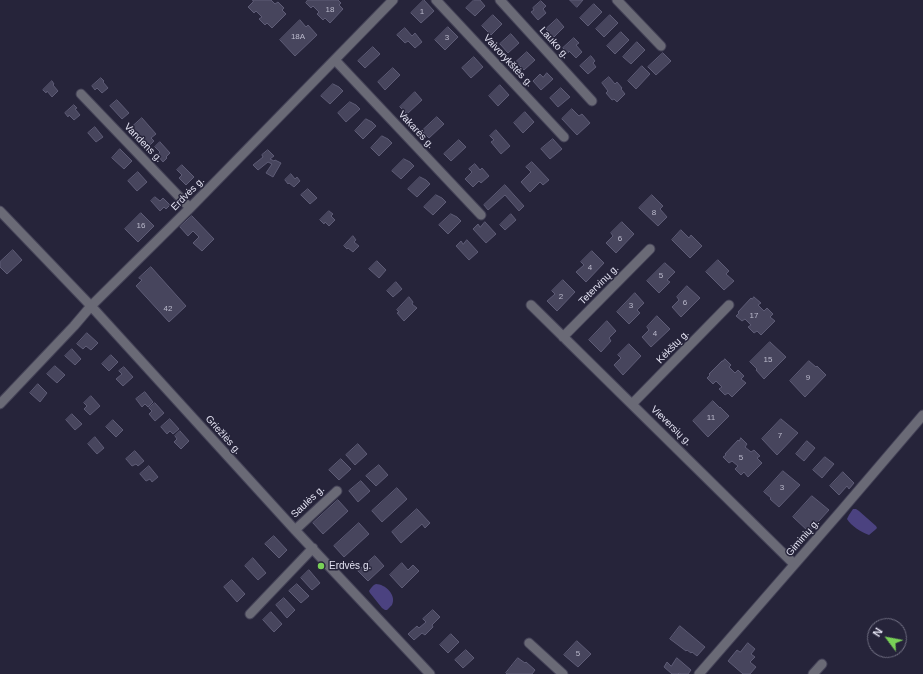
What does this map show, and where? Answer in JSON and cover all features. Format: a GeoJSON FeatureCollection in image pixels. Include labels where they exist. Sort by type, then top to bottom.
{"type":"FeatureCollection","features":[{"type":"Feature","properties":{"kind":"street","name":"Erdvės g."},"geometry":{"type":"LineString","coordinates":[[0,404],[91,306],[190,208],[393,0]]}},
{"type":"Feature","properties":{"kind":"street","name":"Vaivorykštės g."},"geometry":{"type":"LineString","coordinates":[[436,0],[564,137]]}},
{"type":"Feature","properties":{"kind":"street","name":"Lauko g."},"geometry":{"type":"LineString","coordinates":[[500,0],[592,101]]}},
{"type":"Feature","properties":{"kind":"street"},"geometry":{"type":"LineString","coordinates":[[617,0],[661,46]]}},
{"type":"Feature","properties":{"kind":"street","name":"Vakarės g."},"geometry":{"type":"LineString","coordinates":[[335,60],[480,215]]}},
{"type":"Feature","properties":{"kind":"street","name":"Vandens g."},"geometry":{"type":"LineString","coordinates":[[81,94],[190,208]]}},
{"type":"Feature","properties":{"kind":"street","name":"Griežlės g."},"geometry":{"type":"LineString","coordinates":[[0,211],[91,306],[295,530],[430,674]]}},
{"type":"Feature","properties":{"kind":"street","name":"Tetervinų g."},"geometry":{"type":"LineString","coordinates":[[563,337],[650,249]]}},
{"type":"Feature","properties":{"kind":"street","name":"Vieversių g."},"geometry":{"type":"LineString","coordinates":[[531,305],[794,564]]}},
{"type":"Feature","properties":{"kind":"street","name":"Kėkštų g."},"geometry":{"type":"LineString","coordinates":[[632,404],[729,305]]}},
{"type":"Feature","properties":{"kind":"street","name":"Giminių g."},"geometry":{"type":"LineString","coordinates":[[698,674],[923,415]]}},
{"type":"Feature","properties":{"kind":"street","name":"Saulės g."},"geometry":{"type":"LineString","coordinates":[[295,530],[337,491]]}},
{"type":"Feature","properties":{"kind":"street"},"geometry":{"type":"LineString","coordinates":[[250,614],[313,548]]}},
{"type":"Feature","properties":{"kind":"street"},"geometry":{"type":"LineString","coordinates":[[529,643],[563,674]]}},
{"type":"Feature","properties":{"kind":"street"},"geometry":{"type":"LineString","coordinates":[[813,674],[822,664]]}},
{"type":"Feature","properties":{"kind":"shaded area"},"geometry":{"type":"Polygon","coordinates":[[[853,509],[859,511],[877,528],[869,535],[854,526],[847,519],[853,509]]]}},
{"type":"Feature","properties":{"kind":"shaded area"},"geometry":{"type":"Polygon","coordinates":[[[376,584],[383,586],[392,594],[392,605],[387,610],[382,608],[369,591],[376,584]]]}},
{"type":"Feature","properties":{"kind":"building"},"geometry":{"type":"Polygon","coordinates":[[[253,0],[271,0],[275,4],[278,2],[284,8],[282,10],[286,14],[272,28],[267,23],[265,25],[259,19],[262,17],[256,11],[254,13],[248,7],[253,0]]]}},
{"type":"Feature","properties":{"kind":"building"},"geometry":{"type":"Polygon","coordinates":[[[308,0],[338,0],[341,3],[339,5],[343,9],[330,23],[325,18],[323,20],[317,14],[319,12],[313,6],[311,8],[306,3],[308,0]]]}},
{"type":"Feature","properties":{"kind":"building"},"geometry":{"type":"Polygon","coordinates":[[[424,0],[434,11],[421,23],[411,13],[424,0]]]}},
{"type":"Feature","properties":{"kind":"building"},"geometry":{"type":"Polygon","coordinates":[[[474,0],[480,0],[485,6],[475,16],[466,8],[474,0]]]}},
{"type":"Feature","properties":{"kind":"building"},"geometry":{"type":"Polygon","coordinates":[[[570,0],[583,0],[577,7],[570,0]]]}},
{"type":"Feature","properties":{"kind":"building"},"geometry":{"type":"Polygon","coordinates":[[[541,1],[546,6],[543,9],[546,13],[538,20],[531,12],[534,10],[533,8],[541,1]]]}},
{"type":"Feature","properties":{"kind":"building"},"geometry":{"type":"Polygon","coordinates":[[[594,4],[602,12],[588,26],[580,18],[594,4]]]}},
{"type":"Feature","properties":{"kind":"building"},"geometry":{"type":"Polygon","coordinates":[[[493,15],[502,24],[491,35],[482,26],[493,15]]]}},
{"type":"Feature","properties":{"kind":"building"},"geometry":{"type":"Polygon","coordinates":[[[610,15],[618,23],[604,37],[596,29],[610,15]]]}},
{"type":"Feature","properties":{"kind":"building"},"geometry":{"type":"Polygon","coordinates":[[[557,19],[564,27],[554,37],[546,29],[557,19]]]}},
{"type":"Feature","properties":{"kind":"building"},"geometry":{"type":"Polygon","coordinates":[[[300,20],[306,27],[308,25],[317,35],[295,56],[280,40],[300,20]]]}},
{"type":"Feature","properties":{"kind":"building"},"geometry":{"type":"Polygon","coordinates":[[[448,27],[458,37],[445,50],[435,40],[448,27]]]}},
{"type":"Feature","properties":{"kind":"building"},"geometry":{"type":"Polygon","coordinates":[[[405,28],[412,36],[415,33],[422,42],[415,48],[408,41],[405,43],[397,35],[405,28]]]}},
{"type":"Feature","properties":{"kind":"building"},"geometry":{"type":"Polygon","coordinates":[[[621,32],[629,40],[615,54],[607,46],[621,32]]]}},
{"type":"Feature","properties":{"kind":"building"},"geometry":{"type":"Polygon","coordinates":[[[511,34],[519,43],[508,53],[500,44],[511,34]]]}},
{"type":"Feature","properties":{"kind":"building"},"geometry":{"type":"Polygon","coordinates":[[[574,38],[579,43],[576,45],[582,52],[576,58],[569,51],[568,53],[563,48],[574,38]]]}},
{"type":"Feature","properties":{"kind":"building"},"geometry":{"type":"Polygon","coordinates":[[[637,42],[645,50],[631,64],[623,57],[637,42]]]}},
{"type":"Feature","properties":{"kind":"building"},"geometry":{"type":"Polygon","coordinates":[[[373,47],[380,54],[365,68],[358,61],[373,47]]]}},
{"type":"Feature","properties":{"kind":"building"},"geometry":{"type":"Polygon","coordinates":[[[527,52],[535,60],[524,70],[516,62],[527,52]]]}},
{"type":"Feature","properties":{"kind":"building"},"geometry":{"type":"Polygon","coordinates":[[[663,53],[671,61],[656,75],[648,67],[663,53]]]}},
{"type":"Feature","properties":{"kind":"building"},"geometry":{"type":"Polygon","coordinates":[[[591,56],[595,61],[593,63],[596,67],[588,74],[580,66],[591,56]]]}},
{"type":"Feature","properties":{"kind":"building"},"geometry":{"type":"Polygon","coordinates":[[[474,57],[483,67],[471,78],[462,68],[474,57]]]}},
{"type":"Feature","properties":{"kind":"building"},"geometry":{"type":"Polygon","coordinates":[[[642,66],[650,74],[636,89],[628,81],[642,66]]]}},
{"type":"Feature","properties":{"kind":"building"},"geometry":{"type":"Polygon","coordinates":[[[393,68],[400,75],[385,90],[378,82],[393,68]]]}},
{"type":"Feature","properties":{"kind":"building"},"geometry":{"type":"Polygon","coordinates":[[[547,73],[553,79],[541,90],[533,81],[540,74],[543,77],[547,73]]]}},
{"type":"Feature","properties":{"kind":"building"},"geometry":{"type":"Polygon","coordinates":[[[609,77],[615,84],[617,82],[625,94],[617,102],[614,99],[612,100],[606,93],[608,91],[602,83],[609,77]]]}},
{"type":"Feature","properties":{"kind":"building"},"geometry":{"type":"Polygon","coordinates":[[[101,78],[108,88],[102,93],[97,88],[95,90],[92,86],[101,78]]]}},
{"type":"Feature","properties":{"kind":"building"},"geometry":{"type":"Polygon","coordinates":[[[52,81],[54,84],[53,85],[58,91],[52,97],[47,91],[46,93],[43,90],[52,81]]]}},
{"type":"Feature","properties":{"kind":"building"},"geometry":{"type":"Polygon","coordinates":[[[333,84],[343,91],[330,104],[321,96],[333,84]]]}},
{"type":"Feature","properties":{"kind":"building"},"geometry":{"type":"Polygon","coordinates":[[[500,85],[509,95],[498,106],[489,96],[500,85]]]}},
{"type":"Feature","properties":{"kind":"building"},"geometry":{"type":"Polygon","coordinates":[[[561,88],[570,97],[558,107],[550,98],[561,88]]]}},
{"type":"Feature","properties":{"kind":"building"},"geometry":{"type":"Polygon","coordinates":[[[415,92],[422,100],[407,114],[400,107],[415,92]]]}},
{"type":"Feature","properties":{"kind":"building"},"geometry":{"type":"Polygon","coordinates":[[[117,100],[129,113],[122,119],[110,106],[117,100]]]}},
{"type":"Feature","properties":{"kind":"building"},"geometry":{"type":"Polygon","coordinates":[[[350,102],[360,109],[346,122],[338,113],[350,102]]]}},
{"type":"Feature","properties":{"kind":"building"},"geometry":{"type":"Polygon","coordinates":[[[74,105],[77,108],[75,109],[80,115],[74,120],[69,115],[68,117],[65,113],[74,105]]]}},
{"type":"Feature","properties":{"kind":"building"},"geometry":{"type":"Polygon","coordinates":[[[572,109],[579,116],[582,114],[590,123],[577,135],[562,119],[572,109]]]}},
{"type":"Feature","properties":{"kind":"building"},"geometry":{"type":"Polygon","coordinates":[[[525,112],[534,122],[523,133],[514,123],[525,112]]]}},
{"type":"Feature","properties":{"kind":"building"},"geometry":{"type":"Polygon","coordinates":[[[437,117],[444,124],[429,138],[422,131],[437,117]]]}},
{"type":"Feature","properties":{"kind":"building"},"geometry":{"type":"Polygon","coordinates":[[[142,118],[156,134],[151,138],[154,141],[147,148],[135,135],[137,133],[132,127],[142,118]]]}},
{"type":"Feature","properties":{"kind":"building"},"geometry":{"type":"Polygon","coordinates":[[[366,119],[376,126],[363,139],[355,131],[366,119]]]}},
{"type":"Feature","properties":{"kind":"building"},"geometry":{"type":"Polygon","coordinates":[[[95,127],[103,137],[96,142],[88,133],[95,127]]]}},
{"type":"Feature","properties":{"kind":"building"},"geometry":{"type":"Polygon","coordinates":[[[496,130],[510,146],[501,154],[491,142],[494,140],[490,136],[496,130]]]}},
{"type":"Feature","properties":{"kind":"building"},"geometry":{"type":"Polygon","coordinates":[[[382,136],[392,143],[379,156],[371,148],[382,136]]]}},
{"type":"Feature","properties":{"kind":"building"},"geometry":{"type":"Polygon","coordinates":[[[553,139],[562,149],[550,159],[541,149],[553,139]]]}},
{"type":"Feature","properties":{"kind":"building"},"geometry":{"type":"Polygon","coordinates":[[[459,140],[466,147],[451,161],[444,154],[459,140]]]}},
{"type":"Feature","properties":{"kind":"building"},"geometry":{"type":"Polygon","coordinates":[[[160,142],[170,153],[163,162],[157,155],[160,152],[155,147],[160,142]]]}},
{"type":"Feature","properties":{"kind":"building"},"geometry":{"type":"Polygon","coordinates":[[[120,149],[132,161],[124,169],[112,158],[120,149]]]}},
{"type":"Feature","properties":{"kind":"building"},"geometry":{"type":"Polygon","coordinates":[[[268,150],[274,156],[270,159],[281,163],[273,177],[266,173],[272,164],[268,162],[258,170],[253,165],[263,157],[262,155],[268,150]]]}},
{"type":"Feature","properties":{"kind":"building"},"geometry":{"type":"Polygon","coordinates":[[[404,159],[414,166],[401,179],[392,171],[404,159]]]}},
{"type":"Feature","properties":{"kind":"building"},"geometry":{"type":"Polygon","coordinates":[[[532,162],[549,180],[543,185],[540,182],[530,192],[521,182],[531,172],[526,167],[532,162]]]}},
{"type":"Feature","properties":{"kind":"building"},"geometry":{"type":"Polygon","coordinates":[[[475,164],[480,170],[482,168],[489,176],[481,183],[479,181],[473,187],[465,179],[472,172],[469,169],[475,164]]]}},
{"type":"Feature","properties":{"kind":"building"},"geometry":{"type":"Polygon","coordinates":[[[182,165],[194,177],[186,185],[179,178],[182,175],[177,170],[182,165]]]}},
{"type":"Feature","properties":{"kind":"building"},"geometry":{"type":"Polygon","coordinates":[[[138,172],[147,182],[137,191],[128,181],[138,172]]]}},
{"type":"Feature","properties":{"kind":"building"},"geometry":{"type":"Polygon","coordinates":[[[291,174],[295,179],[297,177],[300,181],[294,187],[289,183],[288,184],[285,180],[291,174]]]}},
{"type":"Feature","properties":{"kind":"building"},"geometry":{"type":"Polygon","coordinates":[[[420,177],[430,184],[417,197],[408,189],[420,177]]]}},
{"type":"Feature","properties":{"kind":"building"},"geometry":{"type":"Polygon","coordinates":[[[505,185],[524,206],[519,211],[505,195],[488,210],[484,205],[505,185]]]}},
{"type":"Feature","properties":{"kind":"building"},"geometry":{"type":"Polygon","coordinates":[[[308,189],[317,198],[310,204],[301,195],[308,189]]]}},
{"type":"Feature","properties":{"kind":"building"},"geometry":{"type":"Polygon","coordinates":[[[436,195],[446,202],[433,215],[424,207],[436,195]]]}},
{"type":"Feature","properties":{"kind":"building"},"geometry":{"type":"Polygon","coordinates":[[[652,195],[663,206],[660,209],[667,217],[658,226],[639,208],[652,195]]]}},
{"type":"Feature","properties":{"kind":"building"},"geometry":{"type":"Polygon","coordinates":[[[155,197],[160,201],[163,198],[170,205],[166,209],[164,207],[160,211],[151,201],[155,197]]]}},
{"type":"Feature","properties":{"kind":"building"},"geometry":{"type":"Polygon","coordinates":[[[329,211],[333,214],[331,216],[335,220],[329,226],[320,220],[329,211]]]}},
{"type":"Feature","properties":{"kind":"building"},"geometry":{"type":"Polygon","coordinates":[[[141,213],[154,226],[138,242],[125,229],[141,213]]]}},
{"type":"Feature","properties":{"kind":"building"},"geometry":{"type":"Polygon","coordinates":[[[451,214],[461,221],[448,234],[439,225],[451,214]]]}},
{"type":"Feature","properties":{"kind":"building"},"geometry":{"type":"Polygon","coordinates":[[[511,214],[516,220],[505,230],[500,225],[511,214]]]}},
{"type":"Feature","properties":{"kind":"building"},"geometry":{"type":"Polygon","coordinates":[[[192,216],[214,239],[202,251],[193,243],[199,237],[193,231],[188,236],[180,227],[192,216]]]}},
{"type":"Feature","properties":{"kind":"building"},"geometry":{"type":"Polygon","coordinates":[[[485,222],[496,234],[486,243],[473,229],[478,224],[480,227],[485,222]]]}},
{"type":"Feature","properties":{"kind":"building"},"geometry":{"type":"Polygon","coordinates":[[[622,222],[634,234],[616,253],[606,243],[613,236],[611,233],[622,222]]]}},
{"type":"Feature","properties":{"kind":"building"},"geometry":{"type":"Polygon","coordinates":[[[681,230],[689,238],[691,235],[702,246],[690,258],[672,240],[681,230]]]}},
{"type":"Feature","properties":{"kind":"building"},"geometry":{"type":"Polygon","coordinates":[[[353,236],[356,240],[354,242],[359,246],[353,252],[344,246],[353,236]]]}},
{"type":"Feature","properties":{"kind":"building"},"geometry":{"type":"Polygon","coordinates":[[[467,240],[478,252],[469,260],[456,246],[461,241],[463,244],[467,240]]]}},
{"type":"Feature","properties":{"kind":"building"},"geometry":{"type":"Polygon","coordinates":[[[13,250],[22,260],[7,274],[0,267],[0,262],[13,250]]]}},
{"type":"Feature","properties":{"kind":"building"},"geometry":{"type":"Polygon","coordinates":[[[592,251],[604,263],[586,282],[576,272],[584,265],[581,262],[592,251]]]}},
{"type":"Feature","properties":{"kind":"building"},"geometry":{"type":"Polygon","coordinates":[[[718,260],[729,271],[726,274],[734,281],[724,290],[706,272],[718,260]]]}},
{"type":"Feature","properties":{"kind":"building"},"geometry":{"type":"Polygon","coordinates":[[[377,261],[386,270],[379,278],[369,269],[377,261]]]}},
{"type":"Feature","properties":{"kind":"building"},"geometry":{"type":"Polygon","coordinates":[[[665,263],[675,272],[667,280],[670,282],[659,293],[647,281],[665,263]]]}},
{"type":"Feature","properties":{"kind":"building"},"geometry":{"type":"Polygon","coordinates":[[[151,267],[186,306],[169,322],[136,286],[142,280],[139,278],[151,267]]]}},
{"type":"Feature","properties":{"kind":"building"},"geometry":{"type":"Polygon","coordinates":[[[563,280],[575,292],[557,311],[547,301],[555,294],[552,291],[563,280]]]}},
{"type":"Feature","properties":{"kind":"building"},"geometry":{"type":"Polygon","coordinates":[[[396,282],[402,289],[393,297],[387,291],[396,282]]]}},
{"type":"Feature","properties":{"kind":"building"},"geometry":{"type":"Polygon","coordinates":[[[687,286],[700,298],[681,317],[672,307],[679,300],[677,297],[687,286]]]}},
{"type":"Feature","properties":{"kind":"building"},"geometry":{"type":"Polygon","coordinates":[[[635,293],[644,303],[637,310],[640,313],[629,324],[617,312],[635,293]]]}},
{"type":"Feature","properties":{"kind":"building"},"geometry":{"type":"Polygon","coordinates":[[[409,297],[413,302],[412,304],[417,308],[404,321],[397,313],[399,312],[397,310],[409,297]]]}},
{"type":"Feature","properties":{"kind":"building"},"geometry":{"type":"Polygon","coordinates":[[[754,297],[761,303],[758,305],[764,311],[767,308],[773,314],[770,317],[775,321],[761,335],[757,331],[754,333],[748,327],[751,325],[745,319],[742,321],[736,316],[751,298],[752,299],[754,297]]]}},
{"type":"Feature","properties":{"kind":"building"},"geometry":{"type":"Polygon","coordinates":[[[657,316],[670,329],[651,347],[642,337],[649,330],[647,327],[657,316]]]}},
{"type":"Feature","properties":{"kind":"building"},"geometry":{"type":"Polygon","coordinates":[[[607,321],[616,331],[609,338],[611,341],[601,352],[589,340],[607,321]]]}},
{"type":"Feature","properties":{"kind":"building"},"geometry":{"type":"Polygon","coordinates":[[[87,333],[98,343],[91,350],[86,346],[83,349],[77,344],[87,333]]]}},
{"type":"Feature","properties":{"kind":"building"},"geometry":{"type":"Polygon","coordinates":[[[770,342],[786,357],[764,379],[750,362],[770,342]]]}},
{"type":"Feature","properties":{"kind":"building"},"geometry":{"type":"Polygon","coordinates":[[[629,344],[641,356],[623,375],[614,365],[621,358],[618,355],[629,344]]]}},
{"type":"Feature","properties":{"kind":"building"},"geometry":{"type":"Polygon","coordinates":[[[72,349],[81,359],[75,365],[65,356],[72,349]]]}},
{"type":"Feature","properties":{"kind":"building"},"geometry":{"type":"Polygon","coordinates":[[[111,355],[118,362],[109,371],[102,364],[111,355]]]}},
{"type":"Feature","properties":{"kind":"building"},"geometry":{"type":"Polygon","coordinates":[[[725,359],[731,365],[729,367],[735,373],[738,370],[744,376],[741,379],[746,383],[732,397],[728,393],[725,395],[719,389],[722,387],[716,381],[713,384],[707,378],[710,375],[709,374],[725,359]]]}},
{"type":"Feature","properties":{"kind":"building"},"geometry":{"type":"Polygon","coordinates":[[[809,361],[816,367],[817,366],[826,375],[805,397],[790,381],[809,361]]]}},
{"type":"Feature","properties":{"kind":"building"},"geometry":{"type":"Polygon","coordinates":[[[55,366],[65,375],[57,383],[47,374],[55,366]]]}},
{"type":"Feature","properties":{"kind":"building"},"geometry":{"type":"Polygon","coordinates":[[[124,367],[133,377],[123,386],[116,379],[122,374],[119,371],[124,367]]]}},
{"type":"Feature","properties":{"kind":"building"},"geometry":{"type":"Polygon","coordinates":[[[38,384],[47,393],[40,402],[30,393],[38,384]]]}},
{"type":"Feature","properties":{"kind":"building"},"geometry":{"type":"Polygon","coordinates":[[[145,392],[153,402],[148,407],[145,404],[142,407],[136,399],[145,392]]]}},
{"type":"Feature","properties":{"kind":"building"},"geometry":{"type":"Polygon","coordinates":[[[91,396],[100,406],[90,415],[84,409],[87,406],[84,403],[91,396]]]}},
{"type":"Feature","properties":{"kind":"building"},"geometry":{"type":"Polygon","coordinates":[[[713,401],[729,416],[708,437],[693,421],[713,401]]]}},
{"type":"Feature","properties":{"kind":"building"},"geometry":{"type":"Polygon","coordinates":[[[155,403],[164,413],[155,421],[149,414],[152,411],[149,408],[155,403]]]}},
{"type":"Feature","properties":{"kind":"building"},"geometry":{"type":"Polygon","coordinates":[[[72,414],[82,424],[75,430],[66,420],[72,414]]]}},
{"type":"Feature","properties":{"kind":"building"},"geometry":{"type":"Polygon","coordinates":[[[170,419],[179,429],[173,434],[170,431],[167,434],[161,427],[170,419]]]}},
{"type":"Feature","properties":{"kind":"building"},"geometry":{"type":"Polygon","coordinates":[[[781,419],[798,433],[777,455],[762,439],[781,419]]]}},
{"type":"Feature","properties":{"kind":"building"},"geometry":{"type":"Polygon","coordinates":[[[113,420],[123,430],[116,437],[106,427],[113,420]]]}},
{"type":"Feature","properties":{"kind":"building"},"geometry":{"type":"Polygon","coordinates":[[[180,431],[189,441],[181,449],[174,442],[177,439],[175,436],[180,431]]]}},
{"type":"Feature","properties":{"kind":"building"},"geometry":{"type":"Polygon","coordinates":[[[95,437],[104,448],[97,454],[88,444],[95,437]]]}},
{"type":"Feature","properties":{"kind":"building"},"geometry":{"type":"Polygon","coordinates":[[[741,438],[747,444],[745,447],[751,452],[754,450],[760,456],[757,458],[762,463],[748,477],[744,472],[741,475],[735,469],[738,466],[732,461],[729,463],[723,457],[741,438]]]}},
{"type":"Feature","properties":{"kind":"building"},"geometry":{"type":"Polygon","coordinates":[[[807,441],[815,448],[804,461],[796,454],[807,441]]]}},
{"type":"Feature","properties":{"kind":"building"},"geometry":{"type":"Polygon","coordinates":[[[358,444],[367,454],[355,465],[346,455],[358,444]]]}},
{"type":"Feature","properties":{"kind":"building"},"geometry":{"type":"Polygon","coordinates":[[[135,451],[144,461],[138,466],[136,464],[132,466],[126,459],[135,451]]]}},
{"type":"Feature","properties":{"kind":"building"},"geometry":{"type":"Polygon","coordinates":[[[825,457],[834,464],[822,478],[813,470],[825,457]]]}},
{"type":"Feature","properties":{"kind":"building"},"geometry":{"type":"Polygon","coordinates":[[[341,459],[351,469],[339,480],[329,470],[341,459]]]}},
{"type":"Feature","properties":{"kind":"building"},"geometry":{"type":"Polygon","coordinates":[[[379,465],[388,475],[376,486],[366,476],[379,465]]]}},
{"type":"Feature","properties":{"kind":"building"},"geometry":{"type":"Polygon","coordinates":[[[149,466],[158,477],[152,482],[150,479],[146,481],[140,474],[149,466]]]}},
{"type":"Feature","properties":{"kind":"building"},"geometry":{"type":"Polygon","coordinates":[[[783,471],[800,485],[779,507],[764,492],[783,471]]]}},
{"type":"Feature","properties":{"kind":"building"},"geometry":{"type":"Polygon","coordinates":[[[843,472],[854,483],[849,489],[847,486],[839,495],[830,486],[843,472]]]}},
{"type":"Feature","properties":{"kind":"building"},"geometry":{"type":"Polygon","coordinates":[[[361,481],[370,491],[358,502],[349,491],[361,481]]]}},
{"type":"Feature","properties":{"kind":"building"},"geometry":{"type":"Polygon","coordinates":[[[397,488],[407,499],[382,522],[372,511],[397,488]]]}},
{"type":"Feature","properties":{"kind":"building"},"geometry":{"type":"Polygon","coordinates":[[[812,496],[829,510],[809,532],[793,517],[812,496]]]}},
{"type":"Feature","properties":{"kind":"building"},"geometry":{"type":"Polygon","coordinates":[[[338,500],[348,511],[323,534],[313,523],[338,500]]]}},
{"type":"Feature","properties":{"kind":"building"},"geometry":{"type":"Polygon","coordinates":[[[417,509],[430,523],[425,528],[422,524],[401,543],[392,532],[417,509]]]}},
{"type":"Feature","properties":{"kind":"building"},"geometry":{"type":"Polygon","coordinates":[[[359,523],[369,534],[344,557],[334,546],[359,523]]]}},
{"type":"Feature","properties":{"kind":"building"},"geometry":{"type":"Polygon","coordinates":[[[274,536],[287,550],[279,558],[265,544],[274,536]]]}},
{"type":"Feature","properties":{"kind":"building"},"geometry":{"type":"Polygon","coordinates":[[[375,556],[384,566],[368,581],[358,571],[375,556]]]}},
{"type":"Feature","properties":{"kind":"building"},"geometry":{"type":"Polygon","coordinates":[[[253,558],[266,573],[258,580],[245,566],[253,558]]]}},
{"type":"Feature","properties":{"kind":"building"},"geometry":{"type":"Polygon","coordinates":[[[402,563],[408,570],[413,565],[419,571],[402,588],[390,575],[402,563]]]}},
{"type":"Feature","properties":{"kind":"building"},"geometry":{"type":"Polygon","coordinates":[[[309,570],[320,583],[312,590],[301,578],[309,570]]]}},
{"type":"Feature","properties":{"kind":"building"},"geometry":{"type":"Polygon","coordinates":[[[232,580],[245,594],[237,602],[224,587],[232,580]]]}},
{"type":"Feature","properties":{"kind":"building"},"geometry":{"type":"Polygon","coordinates":[[[297,584],[309,596],[301,603],[289,591],[297,584]]]}},
{"type":"Feature","properties":{"kind":"building"},"geometry":{"type":"Polygon","coordinates":[[[284,598],[295,610],[287,618],[276,605],[284,598]]]}},
{"type":"Feature","properties":{"kind":"building"},"geometry":{"type":"Polygon","coordinates":[[[433,610],[440,617],[425,635],[422,633],[414,640],[408,634],[417,626],[419,628],[426,622],[423,619],[433,610]]]}},
{"type":"Feature","properties":{"kind":"building"},"geometry":{"type":"Polygon","coordinates":[[[271,612],[282,624],[274,632],[263,620],[271,612]]]}},
{"type":"Feature","properties":{"kind":"building"},"geometry":{"type":"Polygon","coordinates":[[[680,626],[705,647],[697,656],[692,652],[686,651],[670,639],[680,626]]]}},
{"type":"Feature","properties":{"kind":"building"},"geometry":{"type":"Polygon","coordinates":[[[451,634],[459,642],[448,653],[440,645],[451,634]]]}},
{"type":"Feature","properties":{"kind":"building"},"geometry":{"type":"Polygon","coordinates":[[[577,641],[591,654],[578,667],[564,655],[577,641]]]}},
{"type":"Feature","properties":{"kind":"building"},"geometry":{"type":"Polygon","coordinates":[[[748,643],[755,649],[751,654],[755,657],[750,662],[756,667],[750,674],[743,674],[728,661],[737,650],[740,652],[748,643]]]}},
{"type":"Feature","properties":{"kind":"building"},"geometry":{"type":"Polygon","coordinates":[[[466,650],[474,658],[463,668],[455,660],[466,650]]]}},
{"type":"Feature","properties":{"kind":"building"},"geometry":{"type":"Polygon","coordinates":[[[518,658],[525,663],[526,662],[535,670],[532,674],[506,673],[518,658]]]}},
{"type":"Feature","properties":{"kind":"building"},"geometry":{"type":"Polygon","coordinates":[[[677,658],[691,670],[688,674],[672,674],[664,667],[667,662],[671,666],[677,658]]]}},
{"type":"Feature","properties":{"kind":"place","name":"Erdvės g."},"geometry":{"type":"Point","coordinates":[321,566]}}]}
